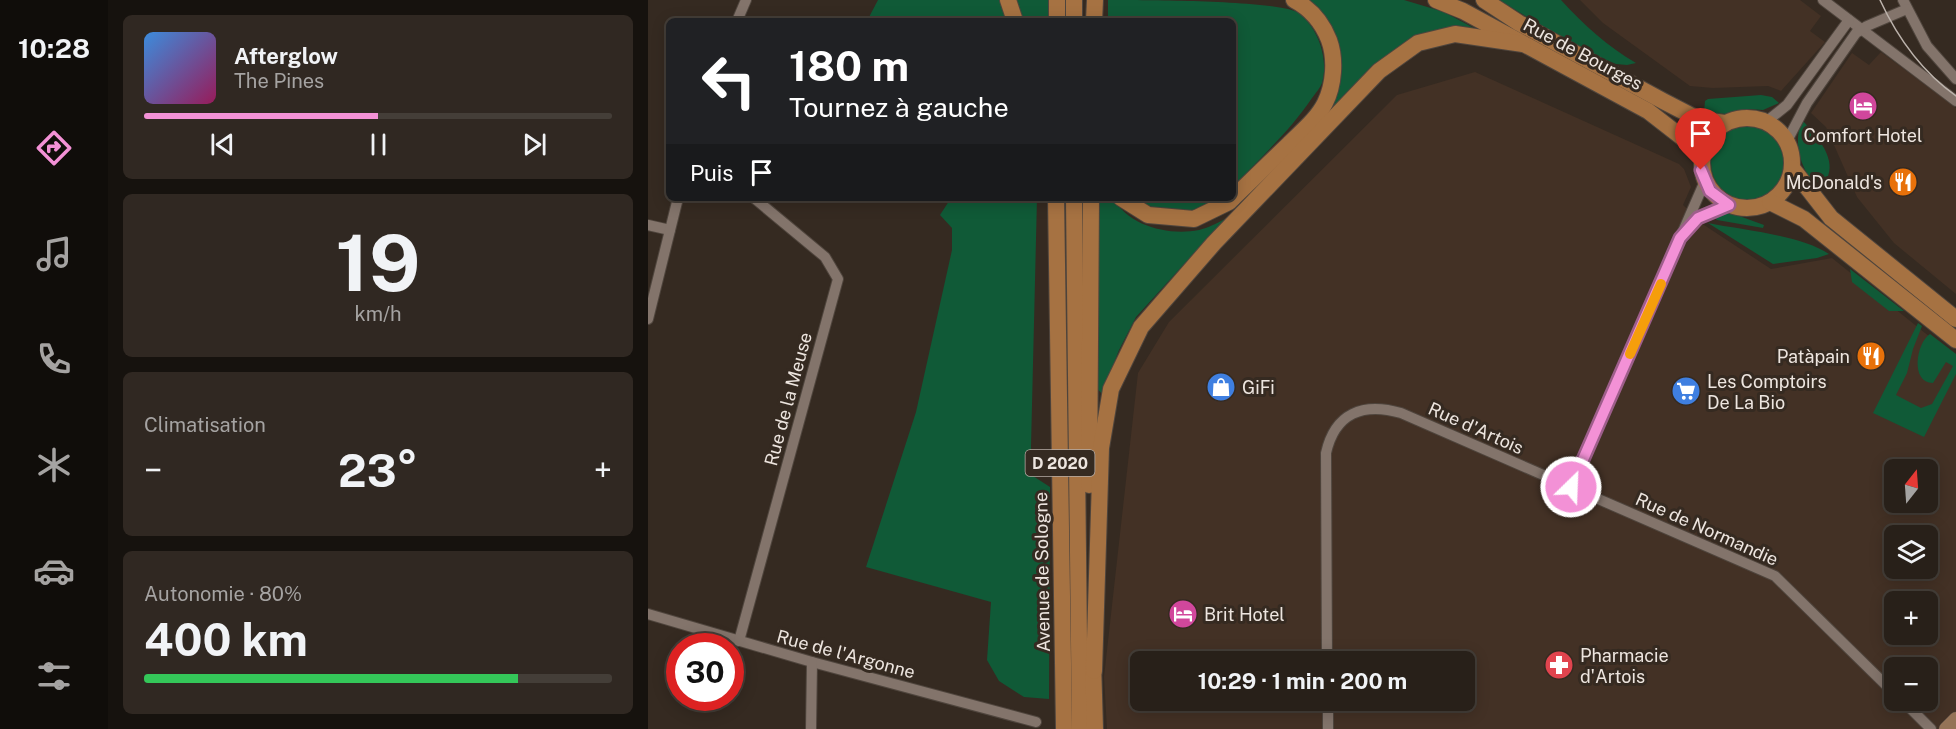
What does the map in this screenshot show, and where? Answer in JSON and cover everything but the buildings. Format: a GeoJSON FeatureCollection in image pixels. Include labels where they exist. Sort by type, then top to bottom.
{"type":"FeatureCollection","features":[{"type":"Feature","properties":{"kind":"main road"},"geometry":{"type":"LineString","coordinates":[[1008,0],[1015,18]]}},
{"type":"Feature","properties":{"kind":"main road"},"geometry":{"type":"LineString","coordinates":[[1057,0],[1057,18]]}},
{"type":"Feature","properties":{"kind":"main road"},"geometry":{"type":"LineString","coordinates":[[1074,0],[1074,18]]}},
{"type":"Feature","properties":{"kind":"main road"},"geometry":{"type":"LineString","coordinates":[[1236,195],[1309,124],[1326,102],[1330,89],[1333,58],[1324,29],[1316,16],[1294,0]]}},
{"type":"Feature","properties":{"kind":"main road","name":"Rue de Bourges"},"geometry":{"type":"LineString","coordinates":[[1436,0],[1463,11],[1648,111],[1684,139],[1701,158]]}},
{"type":"Feature","properties":{"kind":"main road","name":"Rue de Bourges"},"geometry":{"type":"LineString","coordinates":[[1484,0],[1519,23],[1698,119],[1724,123]]}},
{"type":"Feature","properties":{"kind":"main road"},"geometry":{"type":"LineString","coordinates":[[1094,671],[1101,448],[1111,388],[1141,327],[1214,243],[1379,71],[1418,43],[1455,34],[1523,44]]}},
{"type":"Feature","properties":{"kind":"main road"},"geometry":{"type":"LineString","coordinates":[[1745,117],[1766,122],[1778,129],[1787,141],[1792,154],[1792,168],[1785,188],[1770,202],[1757,207],[1742,208],[1729,205],[1719,199],[1705,181],[1701,158],[1705,144],[1713,132],[1724,123],[1745,117]]}},
{"type":"Feature","properties":{"kind":"main road"},"geometry":{"type":"LineString","coordinates":[[1792,168],[1831,218],[1956,319]]}},
{"type":"Feature","properties":{"kind":"main road","name":"Avenue de Sologne"},"geometry":{"type":"LineString","coordinates":[[1055,201],[1064,729]]}},
{"type":"Feature","properties":{"kind":"main road","name":"Avenue de Sologne"},"geometry":{"type":"LineString","coordinates":[[1074,201],[1080,729]]}},
{"type":"Feature","properties":{"kind":"main road"},"geometry":{"type":"LineString","coordinates":[[1091,201],[1089,454],[1095,729]]}},
{"type":"Feature","properties":{"kind":"main road"},"geometry":{"type":"LineString","coordinates":[[1126,201],[1148,215],[1194,219],[1230,201]]}},
{"type":"Feature","properties":{"kind":"main road"},"geometry":{"type":"LineString","coordinates":[[1770,202],[1804,219],[1956,340]]}},
{"type":"Feature","properties":{"kind":"street"},"geometry":{"type":"LineString","coordinates":[[737,18],[746,0]]}},
{"type":"Feature","properties":{"kind":"street"},"geometry":{"type":"LineString","coordinates":[[1823,0],[1956,101]]}},
{"type":"Feature","properties":{"kind":"street"},"geometry":{"type":"LineString","coordinates":[[1787,141],[1807,103],[1852,39],[1861,30],[1905,4],[1928,46],[1956,80]]}},
{"type":"Feature","properties":{"kind":"street"},"geometry":{"type":"LineString","coordinates":[[1766,122],[1787,105],[1849,20]]}},
{"type":"Feature","properties":{"kind":"street"},"geometry":{"type":"LineString","coordinates":[[1571,487],[1705,181]]}},
{"type":"Feature","properties":{"kind":"street"},"geometry":{"type":"LineString","coordinates":[[648,319],[677,201]]}},
{"type":"Feature","properties":{"kind":"street","name":"Rue de la Meuse"},"geometry":{"type":"LineString","coordinates":[[741,633],[838,279],[825,257],[758,201]]}},
{"type":"Feature","properties":{"kind":"street"},"geometry":{"type":"LineString","coordinates":[[1680,238],[1698,218],[1729,205]]}},
{"type":"Feature","properties":{"kind":"street"},"geometry":{"type":"LineString","coordinates":[[648,225],[670,230]]}},
{"type":"Feature","properties":{"kind":"street","name":"Rue d'Artois"},"geometry":{"type":"LineString","coordinates":[[1328,651],[1326,453],[1329,439],[1336,426],[1345,419],[1358,411],[1371,408],[1387,409],[1571,487]]}},
{"type":"Feature","properties":{"kind":"street","name":"Rue de Normandie"},"geometry":{"type":"LineString","coordinates":[[1571,487],[1775,576],[1884,683]]}},
{"type":"Feature","properties":{"kind":"street","name":"Rue de l'Argonne"},"geometry":{"type":"LineString","coordinates":[[648,614],[712,633]]}},
{"type":"Feature","properties":{"kind":"street","name":"Rue de l'Argonne"},"geometry":{"type":"LineString","coordinates":[[744,643],[812,663],[1036,722]]}},
{"type":"Feature","properties":{"kind":"street"},"geometry":{"type":"LineString","coordinates":[[812,663],[812,729]]}},
{"type":"Feature","properties":{"kind":"street"},"geometry":{"type":"LineString","coordinates":[[1328,711],[1328,729]]}},
{"type":"Feature","properties":{"kind":"street"},"geometry":{"type":"LineString","coordinates":[[1913,711],[1931,729]]}},
{"type":"Feature","properties":{"kind":"street"},"geometry":{"type":"LineString","coordinates":[[1946,729],[1956,719]]}},
{"type":"Feature","properties":{"kind":"shaded area"},"geometry":{"type":"Polygon","coordinates":[[[1580,0],[1800,0],[1821,16],[1810,31],[1825,42],[1781,91],[1768,86],[1713,88],[1690,86],[1603,23],[1580,0]]]}},
{"type":"Feature","properties":{"kind":"shaded area"},"geometry":{"type":"Polygon","coordinates":[[[1881,52],[1956,108],[1956,294],[1894,243],[1857,197],[1826,127],[1811,113],[1852,53],[1869,65],[1881,52]]]}},
{"type":"Feature","properties":{"kind":"shaded area"},"geometry":{"type":"Polygon","coordinates":[[[1475,72],[1679,164],[1684,169],[1691,187],[1683,205],[1704,225],[1771,269],[1832,258],[1956,358],[1956,729],[1107,729],[1104,677],[1138,373],[1169,322],[1397,95],[1475,72]]]}},
{"type":"Feature","properties":{"kind":"green space"},"geometry":{"type":"Polygon","coordinates":[[[878,0],[1001,0],[1007,18],[869,18],[878,0]]]}},
{"type":"Feature","properties":{"kind":"green space"},"geometry":{"type":"Polygon","coordinates":[[[1014,0],[1049,0],[1050,18],[1020,18],[1014,0]]]}},
{"type":"Feature","properties":{"kind":"green space"},"geometry":{"type":"Polygon","coordinates":[[[1108,0],[1238,3],[1286,9],[1299,13],[1306,19],[1316,35],[1323,54],[1322,83],[1294,122],[1236,184],[1236,18],[1108,18],[1108,0]]]}},
{"type":"Feature","properties":{"kind":"green space"},"geometry":{"type":"Polygon","coordinates":[[[1307,0],[1404,0],[1444,12],[1485,34],[1448,29],[1320,124],[1339,47],[1334,31],[1323,13],[1307,0]]]}},
{"type":"Feature","properties":{"kind":"green space"},"geometry":{"type":"Polygon","coordinates":[[[1499,0],[1561,0],[1615,50],[1636,63],[1616,64],[1581,49],[1499,0]]]}},
{"type":"Feature","properties":{"kind":"green space"},"geometry":{"type":"Polygon","coordinates":[[[1761,95],[1772,97],[1779,103],[1763,110],[1749,109],[1726,114],[1704,112],[1705,101],[1708,99],[1761,95]]]}},
{"type":"Feature","properties":{"kind":"green space"},"geometry":{"type":"Polygon","coordinates":[[[1802,120],[1823,145],[1829,161],[1828,176],[1814,184],[1799,154],[1798,137],[1802,120]]]}},
{"type":"Feature","properties":{"kind":"green space"},"geometry":{"type":"Polygon","coordinates":[[[1748,126],[1769,132],[1779,142],[1785,163],[1779,184],[1769,194],[1748,200],[1727,194],[1717,184],[1711,163],[1717,142],[1727,132],[1748,126]]]}},
{"type":"Feature","properties":{"kind":"green space"},"geometry":{"type":"Polygon","coordinates":[[[949,201],[1037,201],[1031,447],[1033,476],[1050,487],[1049,699],[1024,697],[999,681],[987,660],[991,602],[866,567],[916,412],[952,250],[952,228],[940,215],[949,201]]]}},
{"type":"Feature","properties":{"kind":"green space"},"geometry":{"type":"Polygon","coordinates":[[[1096,201],[1115,201],[1129,216],[1150,227],[1162,230],[1199,230],[1225,219],[1136,317],[1119,350],[1102,394],[1096,387],[1096,201]]]}},
{"type":"Feature","properties":{"kind":"green space"},"geometry":{"type":"Polygon","coordinates":[[[1137,201],[1215,201],[1198,211],[1146,207],[1137,201]]]}},
{"type":"Feature","properties":{"kind":"green space"},"geometry":{"type":"Polygon","coordinates":[[[1731,213],[1764,225],[1763,228],[1717,220],[1713,216],[1731,213]]]}},
{"type":"Feature","properties":{"kind":"green space"},"geometry":{"type":"Polygon","coordinates":[[[1708,223],[1803,242],[1829,254],[1817,258],[1773,264],[1708,223]]]}},
{"type":"Feature","properties":{"kind":"green space"},"geometry":{"type":"Polygon","coordinates":[[[1850,269],[1904,311],[1889,311],[1852,282],[1850,269]]]}},
{"type":"Feature","properties":{"kind":"green space"},"geometry":{"type":"Polygon","coordinates":[[[1918,323],[1922,326],[1907,373],[1896,395],[1921,408],[1932,404],[1953,366],[1946,362],[1933,383],[1921,377],[1918,370],[1919,353],[1921,345],[1930,334],[1956,354],[1956,374],[1924,437],[1873,413],[1918,323]]]}},
{"type":"Feature","properties":{"kind":"tram line"},"geometry":{"type":"LineString","coordinates":[[1880,0],[1903,41],[1921,65],[1956,96]]}},
{"type":"Feature","properties":{"kind":"slow traffic"},"geometry":{"type":"LineString","coordinates":[[1630,354],[1661,284]]}},
{"type":"Feature","properties":{"kind":"place","name":"Comfort Hotel"},"geometry":{"type":"Point","coordinates":[1863,106]}},
{"type":"Feature","properties":{"kind":"place","name":"McDonald's"},"geometry":{"type":"Point","coordinates":[1903,182]}},
{"type":"Feature","properties":{"kind":"place","name":"Patàpain"},"geometry":{"type":"Point","coordinates":[1871,356]}},
{"type":"Feature","properties":{"kind":"place","name":"GiFi"},"geometry":{"type":"Point","coordinates":[1221,387]}},
{"type":"Feature","properties":{"kind":"place","name":"Les Comptoirs De La Bio"},"geometry":{"type":"Point","coordinates":[1686,391]}},
{"type":"Feature","properties":{"kind":"place","name":"Brit Hotel"},"geometry":{"type":"Point","coordinates":[1183,614]}},
{"type":"Feature","properties":{"kind":"place","name":"Pharmacie d'Artois"},"geometry":{"type":"Point","coordinates":[1559,665]}},
{"type":"Feature","properties":{"kind":"route"},"geometry":{"type":"LineString","coordinates":[[1571,487],[1680,238],[1698,218],[1729,205],[1710,191],[1701,170]]}}]}
